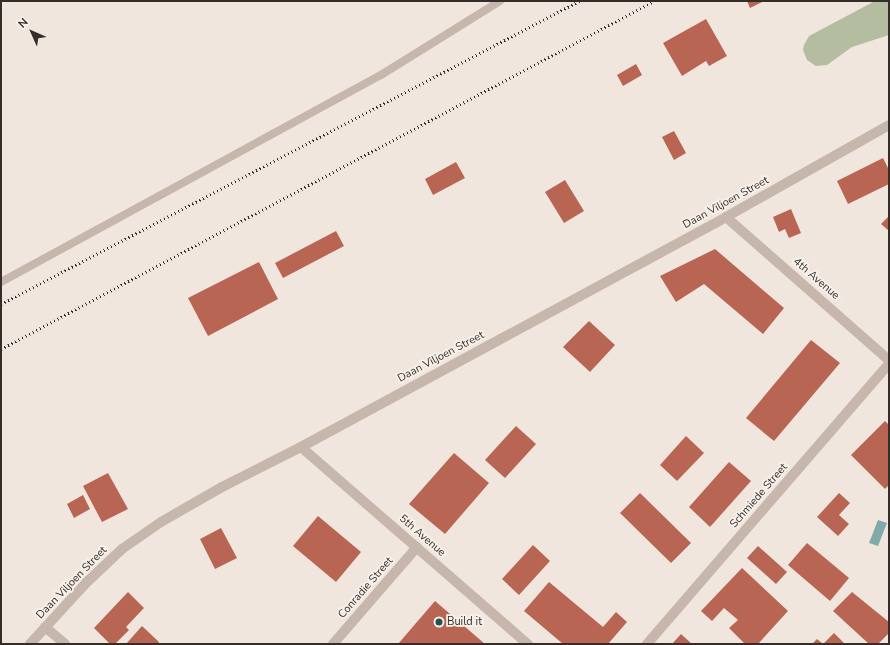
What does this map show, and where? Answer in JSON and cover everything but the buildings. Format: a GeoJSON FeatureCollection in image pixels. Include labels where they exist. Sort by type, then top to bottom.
{"type":"FeatureCollection","features":[{"type":"Feature","properties":{"kind":"street","name":"Daan Viljoen Street"},"geometry":{"type":"LineString","coordinates":[[30,644],[87,582],[122,549],[161,522],[222,487],[301,447],[726,217],[889,125]]}},
{"type":"Feature","properties":{"kind":"street","name":"4th Avenue"},"geometry":{"type":"LineString","coordinates":[[726,217],[889,360]]}},
{"type":"Feature","properties":{"kind":"street","name":"Schmiede Street"},"geometry":{"type":"LineString","coordinates":[[647,644],[889,364]]}},
{"type":"Feature","properties":{"kind":"street","name":"5th Avenue"},"geometry":{"type":"LineString","coordinates":[[301,447],[528,644]]}},
{"type":"Feature","properties":{"kind":"street","name":"Conradie Street"},"geometry":{"type":"LineString","coordinates":[[333,644],[417,547]]}},
{"type":"Feature","properties":{"kind":"street"},"geometry":{"type":"LineString","coordinates":[[45,627],[65,644]]}},
{"type":"Feature","properties":{"kind":"lane"},"geometry":{"type":"LineString","coordinates":[[1,282],[382,75],[500,1]]}},
{"type":"Feature","properties":{"kind":"green space"},"geometry":{"type":"Polygon","coordinates":[[[875,1],[889,1],[889,35],[852,47],[827,65],[816,66],[807,60],[803,50],[809,36],[875,1]]]}},
{"type":"Feature","properties":{"kind":"water"},"geometry":{"type":"Polygon","coordinates":[[[878,520],[887,523],[878,546],[869,543],[878,520]]]}},
{"type":"Feature","properties":{"kind":"railway"},"geometry":{"type":"LineString","coordinates":[[1,304],[579,1]]}},
{"type":"Feature","properties":{"kind":"railway"},"geometry":{"type":"LineString","coordinates":[[1,349],[654,1]]}},
{"type":"Feature","properties":{"kind":"place","name":"Build it"},"geometry":{"type":"Point","coordinates":[439,622]}}]}
